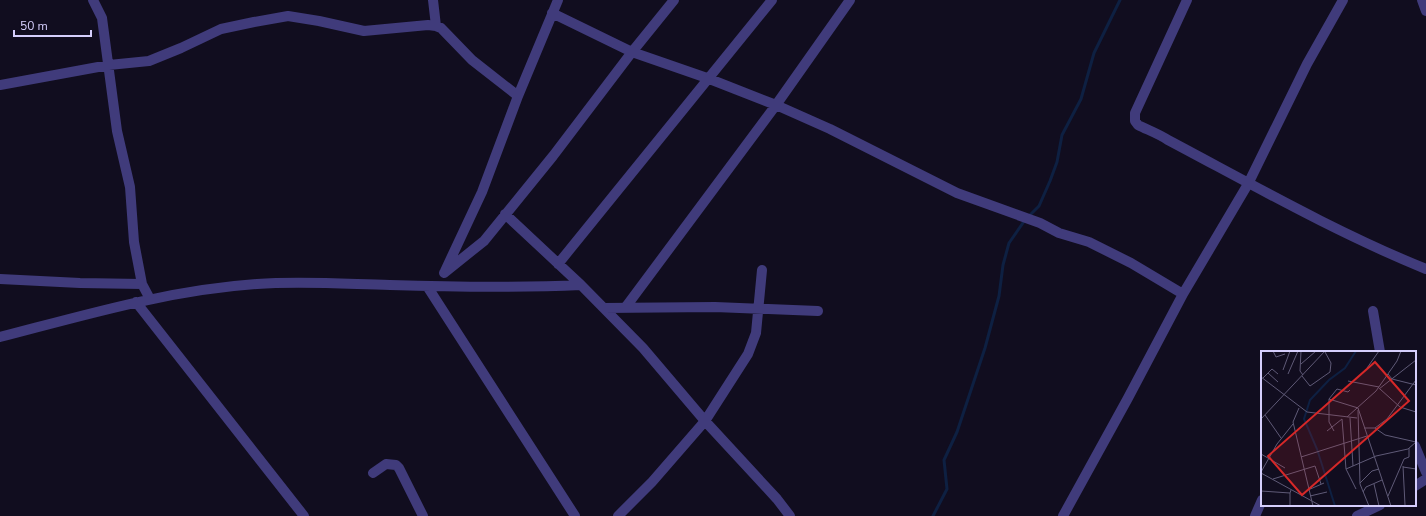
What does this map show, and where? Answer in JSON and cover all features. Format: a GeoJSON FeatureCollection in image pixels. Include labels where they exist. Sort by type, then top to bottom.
{"type":"FeatureCollection","features":[{"type":"Feature","properties":{"kind":"street"},"geometry":{"type":"LineString","coordinates":[[93,0],[102,18],[118,131],[130,187],[134,242],[142,284],[150,299]]}},
{"type":"Feature","properties":{"kind":"street"},"geometry":{"type":"LineString","coordinates":[[433,0],[436,26]]}},
{"type":"Feature","properties":{"kind":"street"},"geometry":{"type":"LineString","coordinates":[[444,273],[482,192],[518,96],[558,0]]}},
{"type":"Feature","properties":{"kind":"street"},"geometry":{"type":"LineString","coordinates":[[432,286],[444,273],[484,241],[553,156],[632,52],[674,0]]}},
{"type":"Feature","properties":{"kind":"street"},"geometry":{"type":"LineString","coordinates":[[558,264],[707,78],[772,0]]}},
{"type":"Feature","properties":{"kind":"street"},"geometry":{"type":"LineString","coordinates":[[625,308],[776,105],[850,0]]}},
{"type":"Feature","properties":{"kind":"street"},"geometry":{"type":"LineString","coordinates":[[1187,0],[1135,113],[1135,121],[1138,125],[1167,139],[1248,184],[1361,241],[1426,269]]}},
{"type":"Feature","properties":{"kind":"street"},"geometry":{"type":"LineString","coordinates":[[1063,516],[1183,294],[1248,184],[1307,64],[1344,0]]}},
{"type":"Feature","properties":{"kind":"street"},"geometry":{"type":"LineString","coordinates":[[1422,0],[1426,11]]}},
{"type":"Feature","properties":{"kind":"street"},"geometry":{"type":"LineString","coordinates":[[552,13],[632,52],[707,78],[776,105],[830,129],[957,193],[1040,223],[1059,233],[1089,242],[1131,263],[1183,294]]}},
{"type":"Feature","properties":{"kind":"street"},"geometry":{"type":"LineString","coordinates":[[0,85],[109,65],[148,61],[221,30],[288,16],[364,31],[428,25],[436,26],[441,28],[472,60],[518,96]]}},
{"type":"Feature","properties":{"kind":"street"},"geometry":{"type":"LineString","coordinates":[[505,214],[604,308],[643,348],[705,421],[790,516]]}},
{"type":"Feature","properties":{"kind":"street"},"geometry":{"type":"LineString","coordinates":[[618,516],[652,482],[705,421],[748,354],[756,332],[762,270]]}},
{"type":"Feature","properties":{"kind":"street"},"geometry":{"type":"LineString","coordinates":[[0,279],[142,284]]}},
{"type":"Feature","properties":{"kind":"street"},"geometry":{"type":"LineString","coordinates":[[0,337],[150,299],[185,292],[257,284],[304,283],[432,286],[580,285]]}},
{"type":"Feature","properties":{"kind":"street"},"geometry":{"type":"LineString","coordinates":[[432,286],[575,516]]}},
{"type":"Feature","properties":{"kind":"street"},"geometry":{"type":"LineString","coordinates":[[136,302],[304,516]]}},
{"type":"Feature","properties":{"kind":"street"},"geometry":{"type":"LineString","coordinates":[[604,308],[715,307],[818,311]]}},
{"type":"Feature","properties":{"kind":"street"},"geometry":{"type":"LineString","coordinates":[[1372,311],[1380,351]]}},
{"type":"Feature","properties":{"kind":"street"},"geometry":{"type":"LineString","coordinates":[[1416,448],[1426,472]]}},
{"type":"Feature","properties":{"kind":"street"},"geometry":{"type":"LineString","coordinates":[[373,473],[386,464],[396,465],[399,468],[423,516]]}},
{"type":"Feature","properties":{"kind":"street"},"geometry":{"type":"LineString","coordinates":[[1416,485],[1426,479]]}},
{"type":"Feature","properties":{"kind":"street"},"geometry":{"type":"LineString","coordinates":[[1255,516],[1261,502]]}},
{"type":"Feature","properties":{"kind":"street"},"geometry":{"type":"LineString","coordinates":[[1358,516],[1378,506]]}},
{"type":"Feature","properties":{"kind":"waterway"},"geometry":{"type":"LineString","coordinates":[[1029,216],[1039,206],[1050,181],[1057,162],[1062,135],[1081,99],[1094,53],[1120,0]]}},
{"type":"Feature","properties":{"kind":"waterway"},"geometry":{"type":"LineString","coordinates":[[933,516],[947,489],[944,460],[957,432],[985,348],[999,296],[1003,265],[1009,243],[1025,220]]}}]}
